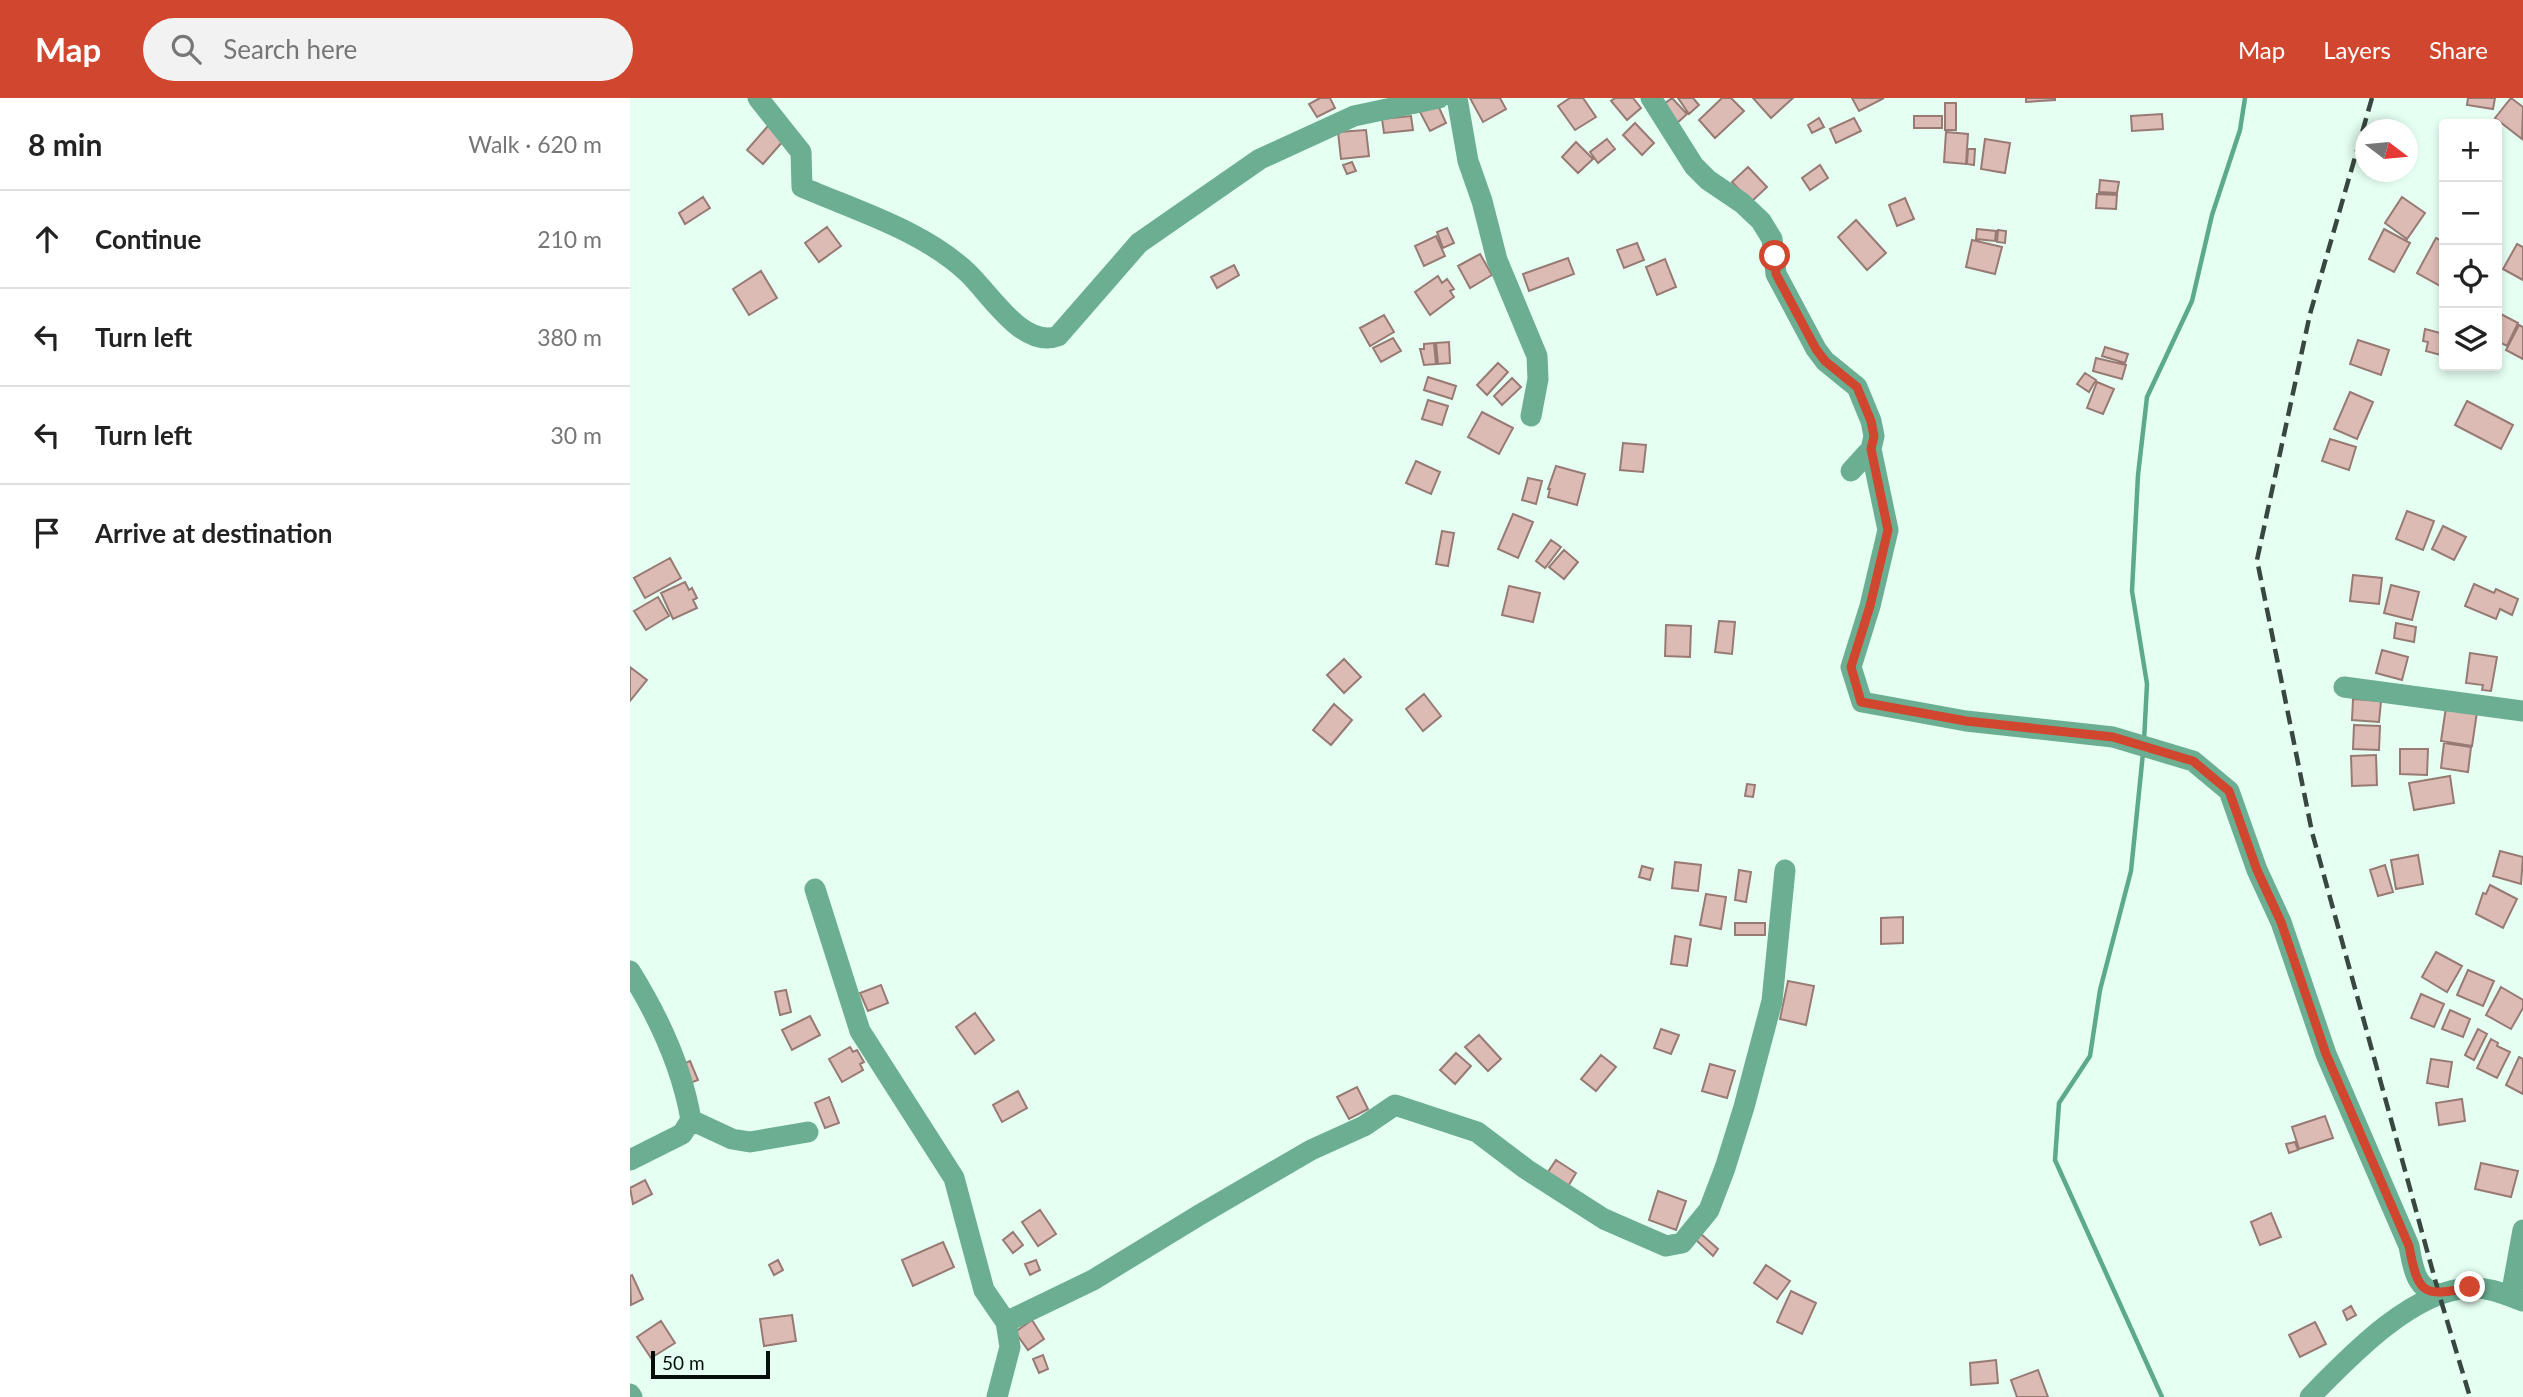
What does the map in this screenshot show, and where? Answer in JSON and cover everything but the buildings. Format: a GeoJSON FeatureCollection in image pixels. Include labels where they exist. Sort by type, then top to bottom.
{"type":"FeatureCollection","features":[{"type":"Feature","properties":{"kind":"street"},"geometry":{"type":"LineString","coordinates":[[758,98],[801,152],[802,187],[931,244],[967,272],[1008,317],[1032,336],[1047,340],[1058,336],[1139,243],[1260,159],[1354,116],[1439,98]]}},
{"type":"Feature","properties":{"kind":"street"},"geometry":{"type":"LineString","coordinates":[[1457,98],[1468,161],[1482,201],[1497,260],[1537,356],[1538,379],[1531,416]]}},
{"type":"Feature","properties":{"kind":"street"},"geometry":{"type":"LineString","coordinates":[[1651,98],[1694,166],[1708,180],[1742,203],[1761,220],[1772,239],[1776,274],[1810,339],[1825,361],[1857,387],[1871,421],[1874,436],[1871,449],[1888,530],[1870,606],[1851,667],[1861,702],[1966,721],[2113,737],[2193,761],[2229,791],[2257,870],[2281,922],[2326,1054],[2409,1246],[2414,1275],[2429,1292],[2439,1294]]}},
{"type":"Feature","properties":{"kind":"street"},"geometry":{"type":"LineString","coordinates":[[1852,471],[1871,449]]}},
{"type":"Feature","properties":{"kind":"street"},"geometry":{"type":"LineString","coordinates":[[2344,687],[2523,711]]}},
{"type":"Feature","properties":{"kind":"street"},"geometry":{"type":"LineString","coordinates":[[1006,1322],[1093,1280],[1212,1207],[1311,1150],[1364,1126],[1395,1105],[1477,1132],[1526,1169],[1604,1219],[1667,1246],[1682,1243],[1709,1210],[1744,1107],[1772,1001],[1785,870]]}},
{"type":"Feature","properties":{"kind":"street"},"geometry":{"type":"LineString","coordinates":[[815,889],[860,1031],[954,1178],[984,1290],[1006,1322],[1010,1347],[997,1397]]}},
{"type":"Feature","properties":{"kind":"street"},"geometry":{"type":"LineString","coordinates":[[630,971],[656,1013],[688,1101],[691,1120],[682,1134],[630,1160]]}},
{"type":"Feature","properties":{"kind":"street"},"geometry":{"type":"LineString","coordinates":[[691,1120],[732,1139],[750,1142],[808,1132]]}},
{"type":"Feature","properties":{"kind":"street"},"geometry":{"type":"LineString","coordinates":[[2310,1397],[2371,1336],[2439,1294],[2470,1287],[2496,1290],[2517,1298],[2523,1230]]}},
{"type":"Feature","properties":{"kind":"waterway"},"geometry":{"type":"LineString","coordinates":[[2144,741],[2147,684],[2132,591],[2138,475],[2147,397],[2192,301],[2212,215],[2240,130],[2245,98]]}},
{"type":"Feature","properties":{"kind":"waterway"},"geometry":{"type":"LineString","coordinates":[[2143,753],[2131,871],[2100,990],[2090,1056],[2059,1103],[2055,1160],[2162,1397]]}},
{"type":"Feature","properties":{"kind":"railway"},"geometry":{"type":"LineString","coordinates":[[2372,98],[2310,314],[2257,560],[2312,832],[2439,1294],[2470,1397]]}},
{"type":"Feature","properties":{"kind":"route"},"geometry":{"type":"LineString","coordinates":[[1775,256],[1776,274],[1787,298],[1825,361],[1857,387],[1874,436],[1871,449],[1888,530],[1870,606],[1851,667],[1861,702],[1966,721],[2113,737],[2193,761],[2229,791],[2257,870],[2281,922],[2326,1054],[2409,1246],[2414,1275],[2429,1292],[2439,1294],[2470,1287]]}}]}
